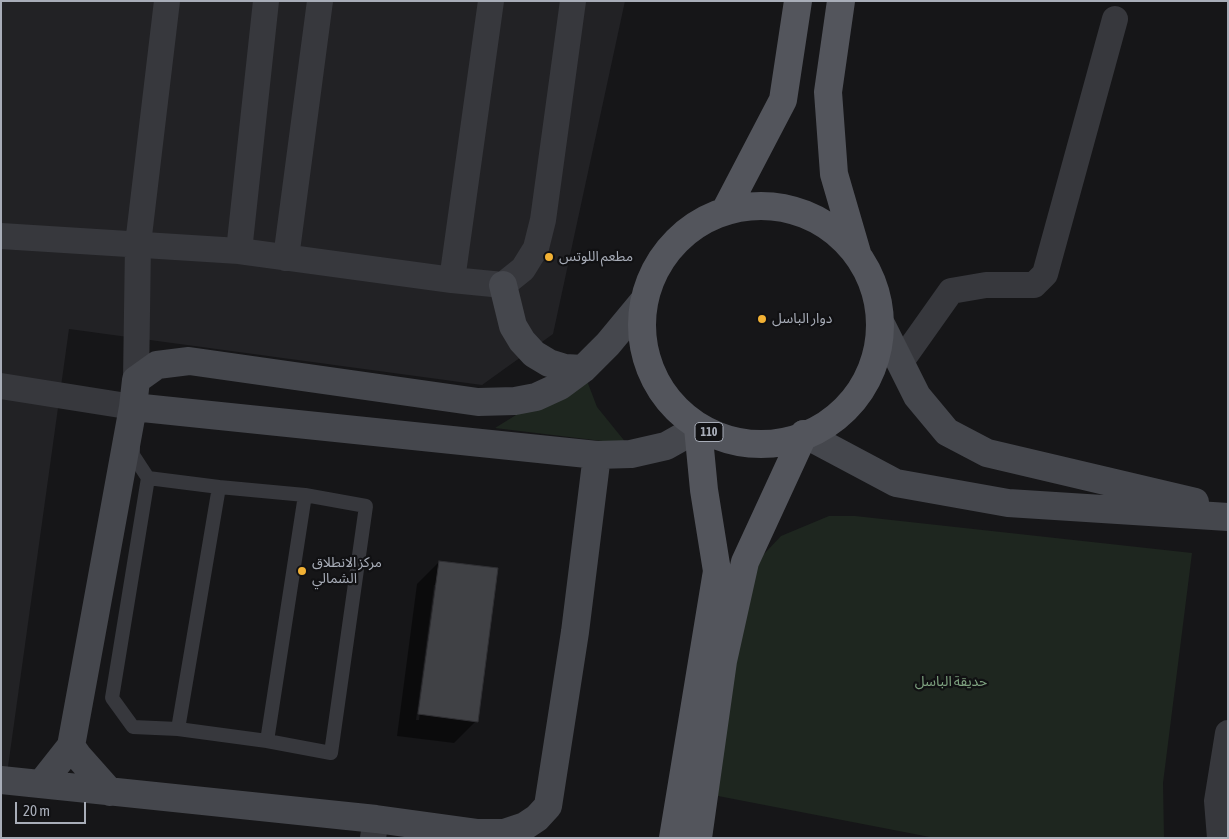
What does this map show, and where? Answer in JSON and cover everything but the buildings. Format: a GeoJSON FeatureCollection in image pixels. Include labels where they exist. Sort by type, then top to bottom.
{"type":"FeatureCollection","features":[{"type":"Feature","properties":{"kind":"main road"},"geometry":{"type":"LineString","coordinates":[[725,211],[783,100],[798,1]]}},
{"type":"Feature","properties":{"kind":"main road","name":"110"},"geometry":{"type":"LineString","coordinates":[[840,1],[828,92],[834,174],[857,252],[875,285],[882,326],[868,381],[827,426],[771,445],[737,443],[698,428],[664,396],[643,351],[642,304],[658,263],[683,233],[725,211],[762,205],[814,217],[857,252]]}},
{"type":"Feature","properties":{"kind":"main road","name":"110"},"geometry":{"type":"LineString","coordinates":[[673,838],[716,571],[704,490],[698,428]]}},
{"type":"Feature","properties":{"kind":"main road"},"geometry":{"type":"LineString","coordinates":[[698,838],[723,661],[745,562],[804,434]]}},
{"type":"Feature","properties":{"kind":"street"},"geometry":{"type":"LineString","coordinates":[[41,784],[71,746],[133,407],[136,380],[138,244],[167,1]]}},
{"type":"Feature","properties":{"kind":"street"},"geometry":{"type":"LineString","coordinates":[[239,251],[266,1]]}},
{"type":"Feature","properties":{"kind":"street"},"geometry":{"type":"LineString","coordinates":[[286,258],[320,1]]}},
{"type":"Feature","properties":{"kind":"street"},"geometry":{"type":"LineString","coordinates":[[452,280],[491,1]]}},
{"type":"Feature","properties":{"kind":"street"},"geometry":{"type":"LineString","coordinates":[[1,236],[239,251],[452,280],[503,285],[523,269],[536,248],[543,220],[573,1]]}},
{"type":"Feature","properties":{"kind":"street"},"geometry":{"type":"LineString","coordinates":[[900,363],[951,291],[986,286],[1034,285],[1045,274],[1115,19]]}},
{"type":"Feature","properties":{"kind":"street"},"geometry":{"type":"LineString","coordinates":[[503,285],[513,326],[522,341],[534,354],[548,363],[566,368],[583,369]]}},
{"type":"Feature","properties":{"kind":"street"},"geometry":{"type":"LineString","coordinates":[[136,380],[157,365],[189,361],[478,402],[496,402],[536,397],[560,386],[583,369],[608,344],[642,304]]}},
{"type":"Feature","properties":{"kind":"street"},"geometry":{"type":"LineString","coordinates":[[882,326],[917,396],[947,432],[987,453],[1228,510]]}},
{"type":"Feature","properties":{"kind":"street"},"geometry":{"type":"LineString","coordinates":[[1,386],[133,407],[597,455],[631,454],[666,446],[698,428]]}},
{"type":"Feature","properties":{"kind":"street"},"geometry":{"type":"LineString","coordinates":[[804,434],[896,483],[1008,503],[1228,517]]}},
{"type":"Feature","properties":{"kind":"street"},"geometry":{"type":"LineString","coordinates":[[1,780],[110,792],[374,828],[478,834],[504,833],[525,826],[537,818],[548,806],[575,632],[597,455]]}},
{"type":"Feature","properties":{"kind":"street"},"geometry":{"type":"LineString","coordinates":[[1220,838],[1217,801],[1228,732]]}},
{"type":"Feature","properties":{"kind":"street"},"geometry":{"type":"LineString","coordinates":[[71,746],[110,792]]}},
{"type":"Feature","properties":{"kind":"lane"},"geometry":{"type":"LineString","coordinates":[[133,407],[133,455],[148,478],[112,698],[133,727],[178,729],[267,741],[331,753],[366,506],[305,495],[148,478]]}},
{"type":"Feature","properties":{"kind":"lane"},"geometry":{"type":"LineString","coordinates":[[178,729],[220,487]]}},
{"type":"Feature","properties":{"kind":"lane"},"geometry":{"type":"LineString","coordinates":[[267,741],[305,495]]}},
{"type":"Feature","properties":{"kind":"shaded area"},"geometry":{"type":"Polygon","coordinates":[[[1,1],[625,1],[553,334],[482,385],[69,329],[7,774],[1,774],[1,1]]]}},
{"type":"Feature","properties":{"kind":"green space"},"geometry":{"type":"Polygon","coordinates":[[[584,373],[597,407],[627,444],[495,428],[584,373]]]}},
{"type":"Feature","properties":{"kind":"green space","name":"حديقة الباسل"},"geometry":{"type":"Polygon","coordinates":[[[829,516],[855,516],[1192,553],[1163,783],[1164,838],[935,838],[713,795],[748,571],[781,536],[829,516]]]}},
{"type":"Feature","properties":{"kind":"place","name":"مطعم اللوتس"},"geometry":{"type":"Point","coordinates":[549,257]}},
{"type":"Feature","properties":{"kind":"place","name":"دوار الباسل"},"geometry":{"type":"Point","coordinates":[762,319]}},
{"type":"Feature","properties":{"kind":"place","name":"مركز الانطلاق الشمالي"},"geometry":{"type":"Point","coordinates":[302,571]}}]}
